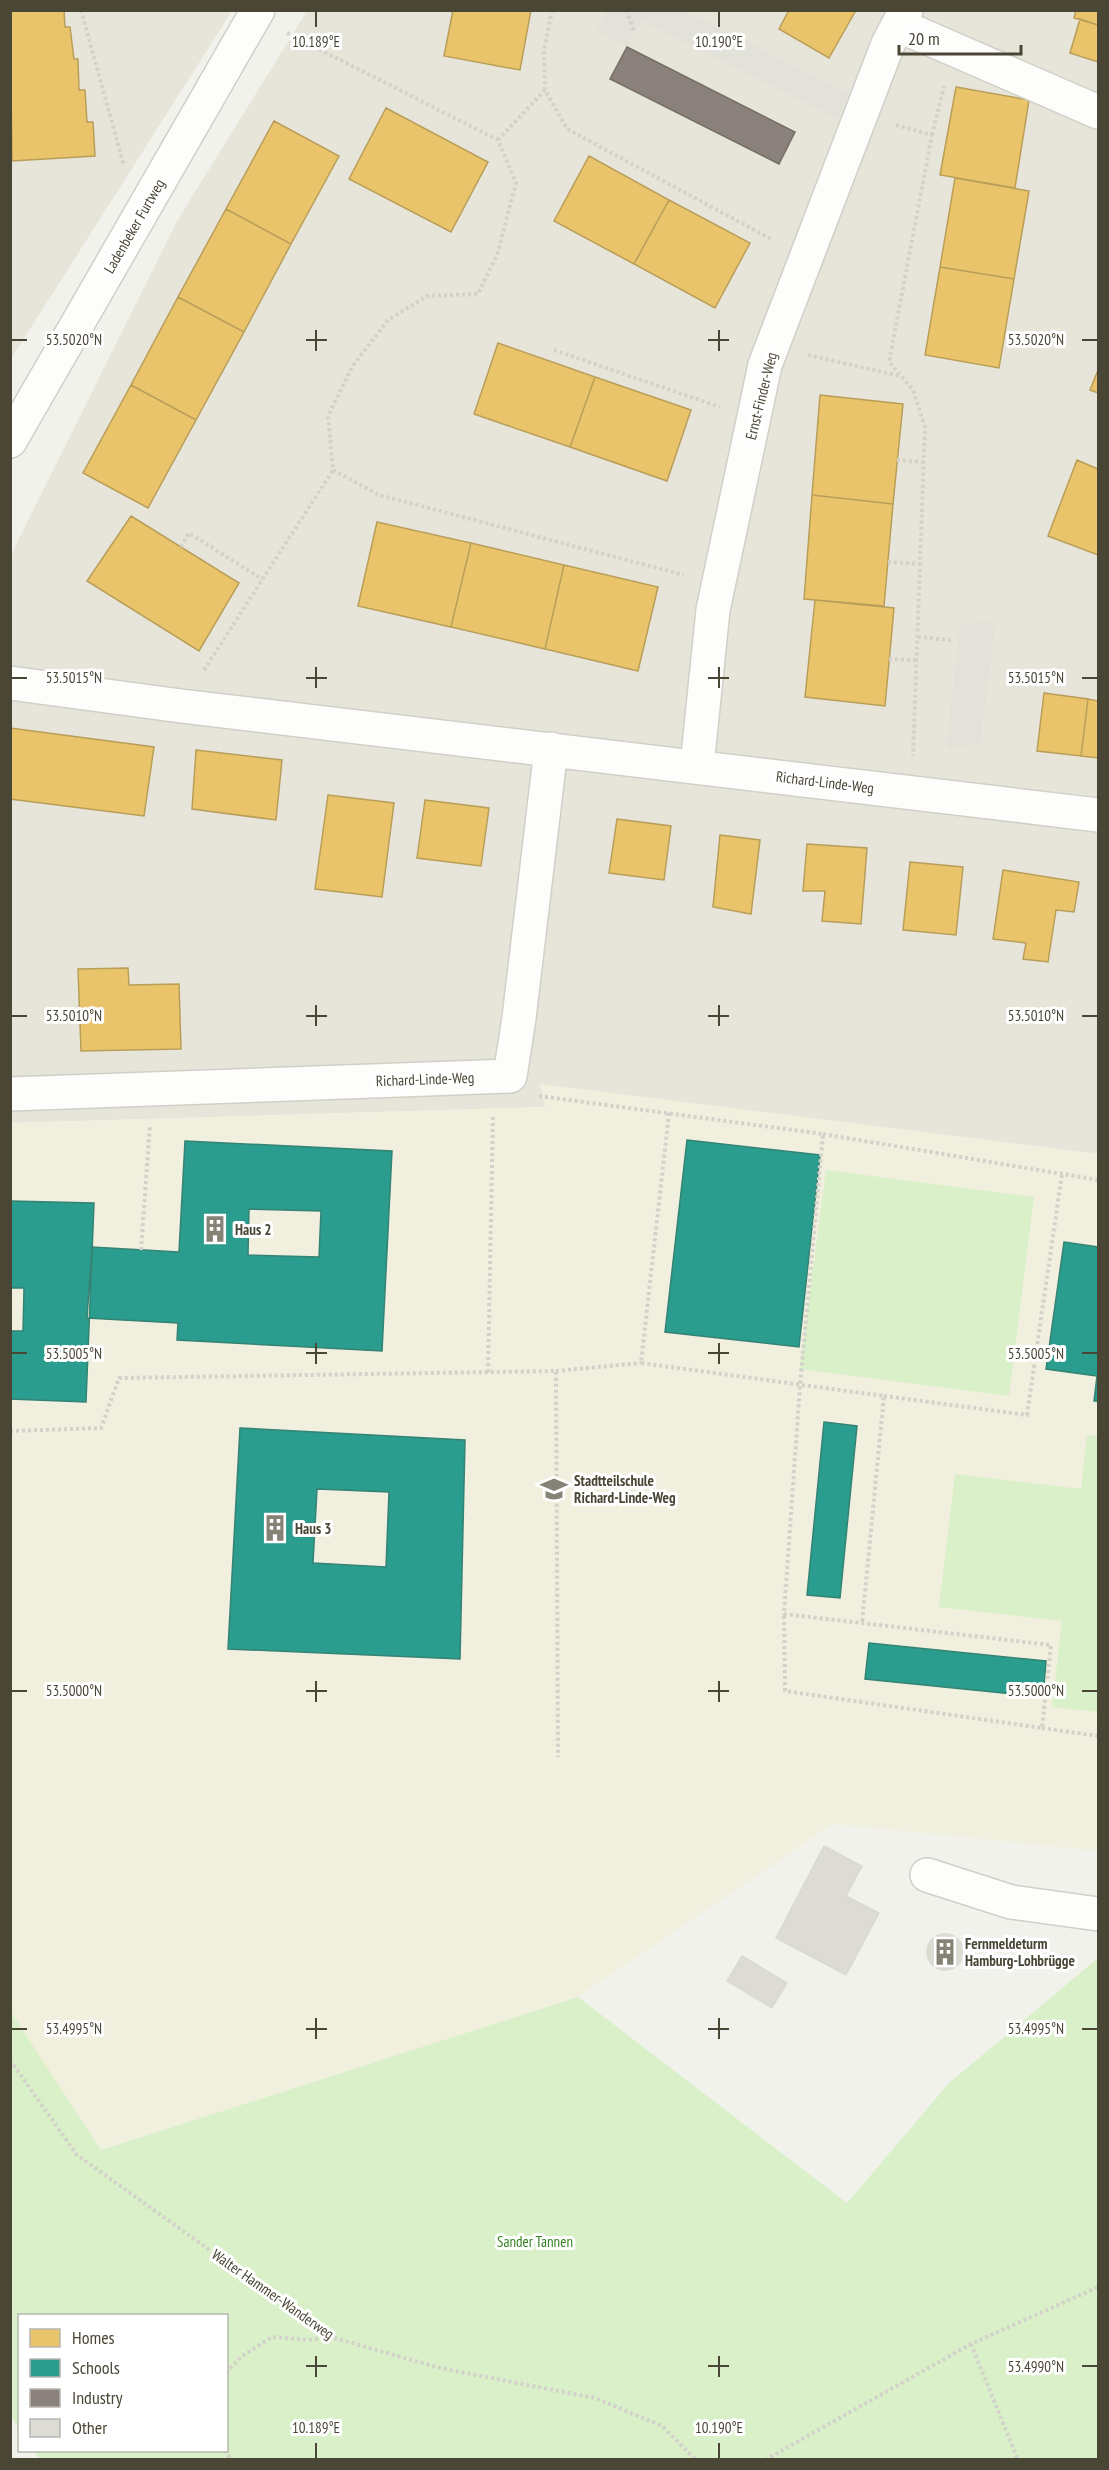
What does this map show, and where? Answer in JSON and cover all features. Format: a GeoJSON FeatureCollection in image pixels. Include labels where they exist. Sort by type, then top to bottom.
{"type":"FeatureCollection","features":[{"type":"Feature","properties":{"kind":"street","name":"Ladenbeker Furtweg"},"geometry":{"type":"LineString","coordinates":[[10,441],[256,14]]}},
{"type":"Feature","properties":{"kind":"street"},"geometry":{"type":"LineString","coordinates":[[902,18],[1098,112]]}},
{"type":"Feature","properties":{"kind":"street","name":"Ernst-Finder-Weg"},"geometry":{"type":"LineString","coordinates":[[697,766],[713,610],[765,365],[888,44],[902,18]]}},
{"type":"Feature","properties":{"kind":"street","name":"Richard-Linde-Weg"},"geometry":{"type":"LineString","coordinates":[[10,683],[181,706],[1098,815]]}},
{"type":"Feature","properties":{"kind":"street","name":"Richard-Linde-Weg"},"geometry":{"type":"LineString","coordinates":[[10,1094],[510,1076],[525,974],[551,749]]}},
{"type":"Feature","properties":{"kind":"street"},"geometry":{"type":"LineString","coordinates":[[927,1875],[1011,1902],[1098,1914]]}},
{"type":"Feature","properties":{"kind":"path"},"geometry":{"type":"LineString","coordinates":[[81,10],[138,219]]}},
{"type":"Feature","properties":{"kind":"path"},"geometry":{"type":"LineString","coordinates":[[552,10],[544,50],[545,90],[567,129],[806,258]]}},
{"type":"Feature","properties":{"kind":"path"},"geometry":{"type":"LineString","coordinates":[[627,10],[634,33]]}},
{"type":"Feature","properties":{"kind":"path"},"geometry":{"type":"LineString","coordinates":[[181,706],[333,470],[328,416],[352,367],[387,320],[427,296],[478,294],[497,255],[516,183],[498,140],[256,14]]}},
{"type":"Feature","properties":{"kind":"path"},"geometry":{"type":"LineString","coordinates":[[498,140],[545,90]]}},
{"type":"Feature","properties":{"kind":"path"},"geometry":{"type":"LineString","coordinates":[[861,115],[932,135],[889,362],[913,390],[925,427],[912,793]]}},
{"type":"Feature","properties":{"kind":"path"},"geometry":{"type":"LineString","coordinates":[[772,347],[901,376]]}},
{"type":"Feature","properties":{"kind":"path"},"geometry":{"type":"LineString","coordinates":[[554,350],[754,418]]}},
{"type":"Feature","properties":{"kind":"path"},"geometry":{"type":"LineString","coordinates":[[897,460],[924,462]]}},
{"type":"Feature","properties":{"kind":"path"},"geometry":{"type":"LineString","coordinates":[[333,470],[379,495],[719,584]]}},
{"type":"Feature","properties":{"kind":"path"},"geometry":{"type":"LineString","coordinates":[[181,547],[189,533],[262,579]]}},
{"type":"Feature","properties":{"kind":"path"},"geometry":{"type":"LineString","coordinates":[[888,562],[920,564]]}},
{"type":"Feature","properties":{"kind":"path"},"geometry":{"type":"LineString","coordinates":[[918,637],[951,640]]}},
{"type":"Feature","properties":{"kind":"path"},"geometry":{"type":"LineString","coordinates":[[889,659],[917,660]]}},
{"type":"Feature","properties":{"kind":"path"},"geometry":{"type":"LineString","coordinates":[[141,1250],[150,1131],[150,1089]]}},
{"type":"Feature","properties":{"kind":"path"},"geometry":{"type":"LineString","coordinates":[[529,1095],[823,1134],[1098,1180]]}},
{"type":"Feature","properties":{"kind":"path"},"geometry":{"type":"LineString","coordinates":[[488,1371],[493,1113]]}},
{"type":"Feature","properties":{"kind":"path"},"geometry":{"type":"LineString","coordinates":[[641,1363],[669,1113]]}},
{"type":"Feature","properties":{"kind":"path"},"geometry":{"type":"LineString","coordinates":[[823,1134],[800,1385],[784,1614],[785,1691],[1098,1736]]}},
{"type":"Feature","properties":{"kind":"path"},"geometry":{"type":"LineString","coordinates":[[10,1431],[101,1428],[119,1378],[556,1371],[641,1363],[1027,1415],[1062,1174]]}},
{"type":"Feature","properties":{"kind":"path"},"geometry":{"type":"LineString","coordinates":[[556,1371],[558,1757]]}},
{"type":"Feature","properties":{"kind":"path"},"geometry":{"type":"LineString","coordinates":[[862,1623],[884,1396]]}},
{"type":"Feature","properties":{"kind":"path"},"geometry":{"type":"LineString","coordinates":[[784,1614],[1051,1645],[1042,1728]]}},
{"type":"Feature","properties":{"kind":"path","name":"Walter Hammer-Wanderweg"},"geometry":{"type":"LineString","coordinates":[[10,2060],[77,2155],[331,2337],[440,2368],[595,2398],[662,2426],[696,2460]]}},
{"type":"Feature","properties":{"kind":"path"},"geometry":{"type":"LineString","coordinates":[[765,2460],[971,2343],[1098,2287]]}},
{"type":"Feature","properties":{"kind":"path"},"geometry":{"type":"LineString","coordinates":[[228,2371],[241,2357],[272,2337],[308,2340],[331,2337]]}},
{"type":"Feature","properties":{"kind":"path"},"geometry":{"type":"LineString","coordinates":[[971,2343],[1018,2460]]}},
{"type":"Feature","properties":{"kind":"shaded area"},"geometry":{"type":"Polygon","coordinates":[[[11,11],[232,11],[11,359],[11,11]]]}},
{"type":"Feature","properties":{"kind":"shaded area"},"geometry":{"type":"Polygon","coordinates":[[[307,11],[1098,11],[1098,1154],[540,1085],[546,1107],[11,1123],[10,557],[177,221],[307,11]]]}},
{"type":"Feature","properties":{"kind":"shaded area"},"geometry":{"type":"Polygon","coordinates":[[[606,11],[685,11],[850,94],[837,119],[641,20],[627,47],[596,31],[606,11]]]}},
{"type":"Feature","properties":{"kind":"shaded area"},"geometry":{"type":"Polygon","coordinates":[[[996,620],[980,743],[946,750],[960,626],[996,620]]]}},
{"type":"Feature","properties":{"kind":"shaded area","name":"Stadtteilschule Richard-Linde-Weg"},"geometry":{"type":"Polygon","coordinates":[[[540,1084],[1098,1154],[1098,1851],[833,1824],[578,1997],[100,2150],[11,2012],[10,1123],[545,1107],[540,1084]]]}},
{"type":"Feature","properties":{"kind":"green space"},"geometry":{"type":"Polygon","coordinates":[[[826,1170],[1034,1197],[1009,1396],[800,1369],[826,1170]]]}},
{"type":"Feature","properties":{"kind":"green space"},"geometry":{"type":"Polygon","coordinates":[[[1087,1435],[1098,1436],[1098,1712],[1052,1707],[1062,1621],[939,1607],[955,1474],[1081,1489],[1087,1435]]]}},
{"type":"Feature","properties":{"kind":"green space","name":"Sander Tannen"},"geometry":{"type":"Polygon","coordinates":[[[1098,1958],[1098,2459],[40,2459],[35,2452],[228,2452],[228,2314],[18,2314],[18,2427],[11,2416],[11,2012],[101,2150],[578,1997],[847,2203],[949,2083],[1098,1958]]]}},
{"type":"Feature","properties":{"kind":"building: Homes"},"geometry":{"type":"Polygon","coordinates":[[[10,10],[64,10],[65,27],[70,27],[74,59],[78,59],[79,90],[85,90],[87,122],[93,122],[95,156],[12,161],[10,10]]]}},
{"type":"Feature","properties":{"kind":"building: Homes"},"geometry":{"type":"Polygon","coordinates":[[[453,10],[531,10],[520,70],[444,56],[453,10]]]}},
{"type":"Feature","properties":{"kind":"building: Homes"},"geometry":{"type":"Polygon","coordinates":[[[789,10],[853,10],[855,12],[829,58],[779,29],[789,10]]]}},
{"type":"Feature","properties":{"kind":"building: Homes"},"geometry":{"type":"Polygon","coordinates":[[[1076,10],[1098,10],[1098,25],[1074,18],[1076,10]]]}},
{"type":"Feature","properties":{"kind":"building: Homes"},"geometry":{"type":"Polygon","coordinates":[[[1080,19],[1098,25],[1098,62],[1070,53],[1080,19]]]}},
{"type":"Feature","properties":{"kind":"building: Homes"},"geometry":{"type":"Polygon","coordinates":[[[956,87],[1029,100],[1015,188],[940,175],[956,87]]]}},
{"type":"Feature","properties":{"kind":"building: Homes"},"geometry":{"type":"Polygon","coordinates":[[[386,108],[488,162],[451,232],[349,179],[386,108]]]}},
{"type":"Feature","properties":{"kind":"building: Homes"},"geometry":{"type":"Polygon","coordinates":[[[274,121],[339,156],[291,244],[226,209],[274,121]]]}},
{"type":"Feature","properties":{"kind":"building: Homes"},"geometry":{"type":"Polygon","coordinates":[[[589,156],[669,200],[634,264],[554,221],[589,156]]]}},
{"type":"Feature","properties":{"kind":"building: Homes"},"geometry":{"type":"Polygon","coordinates":[[[955,178],[1029,191],[1014,279],[940,267],[955,178]]]}},
{"type":"Feature","properties":{"kind":"building: Homes"},"geometry":{"type":"Polygon","coordinates":[[[669,200],[750,243],[715,308],[634,264],[669,200]]]}},
{"type":"Feature","properties":{"kind":"building: Homes"},"geometry":{"type":"Polygon","coordinates":[[[226,209],[291,244],[244,332],[178,297],[226,209]]]}},
{"type":"Feature","properties":{"kind":"building: Homes"},"geometry":{"type":"Polygon","coordinates":[[[940,267],[1014,279],[999,368],[925,355],[940,267]]]}},
{"type":"Feature","properties":{"kind":"building: Homes"},"geometry":{"type":"Polygon","coordinates":[[[178,297],[244,332],[196,420],[131,385],[178,297]]]}},
{"type":"Feature","properties":{"kind":"building: Homes"},"geometry":{"type":"Polygon","coordinates":[[[498,343],[595,377],[570,447],[474,414],[498,343]]]}},
{"type":"Feature","properties":{"kind":"building: Homes"},"geometry":{"type":"Polygon","coordinates":[[[1098,370],[1098,393],[1090,390],[1098,370]]]}},
{"type":"Feature","properties":{"kind":"building: Homes"},"geometry":{"type":"Polygon","coordinates":[[[595,377],[691,410],[667,481],[570,447],[595,377]]]}},
{"type":"Feature","properties":{"kind":"building: Homes"},"geometry":{"type":"Polygon","coordinates":[[[131,385],[196,420],[148,508],[83,473],[131,385]]]}},
{"type":"Feature","properties":{"kind":"building: Homes"},"geometry":{"type":"Polygon","coordinates":[[[820,395],[903,404],[893,504],[812,495],[820,395]]]}},
{"type":"Feature","properties":{"kind":"building: Homes"},"geometry":{"type":"Polygon","coordinates":[[[1077,460],[1098,469],[1098,555],[1048,536],[1077,460]]]}},
{"type":"Feature","properties":{"kind":"building: Homes"},"geometry":{"type":"Polygon","coordinates":[[[812,495],[893,504],[884,606],[804,599],[812,495]]]}},
{"type":"Feature","properties":{"kind":"building: Homes"},"geometry":{"type":"Polygon","coordinates":[[[131,516],[239,583],[199,651],[87,581],[131,516]]]}},
{"type":"Feature","properties":{"kind":"building: Homes"},"geometry":{"type":"Polygon","coordinates":[[[377,522],[471,543],[451,627],[358,606],[377,522]]]}},
{"type":"Feature","properties":{"kind":"building: Homes"},"geometry":{"type":"Polygon","coordinates":[[[471,543],[564,565],[545,649],[451,627],[471,543]]]}},
{"type":"Feature","properties":{"kind":"building: Homes"},"geometry":{"type":"Polygon","coordinates":[[[564,565],[658,587],[638,671],[545,649],[564,565]]]}},
{"type":"Feature","properties":{"kind":"building: Homes"},"geometry":{"type":"Polygon","coordinates":[[[815,600],[894,608],[885,706],[805,697],[815,600]]]}},
{"type":"Feature","properties":{"kind":"building: Homes"},"geometry":{"type":"Polygon","coordinates":[[[1044,693],[1088,699],[1081,756],[1037,751],[1044,693]]]}},
{"type":"Feature","properties":{"kind":"building: Homes"},"geometry":{"type":"Polygon","coordinates":[[[1088,699],[1098,701],[1098,758],[1081,756],[1088,699]]]}},
{"type":"Feature","properties":{"kind":"building: Homes"},"geometry":{"type":"Polygon","coordinates":[[[10,728],[154,747],[144,816],[10,799],[10,728]]]}},
{"type":"Feature","properties":{"kind":"building: Homes"},"geometry":{"type":"Polygon","coordinates":[[[196,750],[282,760],[276,820],[192,809],[196,750]]]}},
{"type":"Feature","properties":{"kind":"building: Homes"},"geometry":{"type":"Polygon","coordinates":[[[328,795],[394,803],[382,897],[315,889],[328,795]]]}},
{"type":"Feature","properties":{"kind":"building: Homes"},"geometry":{"type":"Polygon","coordinates":[[[425,800],[489,808],[481,866],[417,858],[425,800]]]}},
{"type":"Feature","properties":{"kind":"building: Homes"},"geometry":{"type":"Polygon","coordinates":[[[617,819],[671,826],[664,880],[609,873],[617,819]]]}},
{"type":"Feature","properties":{"kind":"building: Homes"},"geometry":{"type":"Polygon","coordinates":[[[720,835],[760,840],[751,914],[713,907],[720,835]]]}},
{"type":"Feature","properties":{"kind":"building: Homes"},"geometry":{"type":"Polygon","coordinates":[[[807,844],[867,848],[861,924],[822,921],[825,891],[803,891],[807,844]]]}},
{"type":"Feature","properties":{"kind":"building: Homes"},"geometry":{"type":"Polygon","coordinates":[[[910,862],[963,867],[956,935],[903,930],[910,862]]]}},
{"type":"Feature","properties":{"kind":"building: Homes"},"geometry":{"type":"Polygon","coordinates":[[[1003,870],[1079,882],[1074,912],[1056,910],[1048,962],[1023,959],[1026,943],[993,939],[1003,870]]]}},
{"type":"Feature","properties":{"kind":"building: Homes"},"geometry":{"type":"Polygon","coordinates":[[[128,968],[129,985],[179,984],[181,1049],[81,1051],[78,969],[128,968]]]}},
{"type":"Feature","properties":{"kind":"building: Schools"},"geometry":{"type":"Polygon","coordinates":[[[687,1140],[820,1155],[799,1347],[665,1332],[687,1140]]]}},
{"type":"Feature","properties":{"kind":"building: Schools","name":"Haus 2"},"geometry":{"type":"Polygon","coordinates":[[[185,1141],[392,1151],[382,1351],[177,1340],[178,1323],[87,1318],[92,1247],[179,1252],[185,1141]],[[249,1209],[248,1255],[319,1257],[321,1211],[249,1209]]]}},
{"type":"Feature","properties":{"kind":"building: Schools"},"geometry":{"type":"Polygon","coordinates":[[[10,1201],[94,1203],[86,1402],[10,1399],[10,1331],[23,1331],[24,1288],[10,1288],[10,1201]]]}},
{"type":"Feature","properties":{"kind":"building: Schools"},"geometry":{"type":"Polygon","coordinates":[[[1064,1242],[1098,1247],[1098,1401],[1094,1401],[1097,1376],[1046,1369],[1064,1242]]]}},
{"type":"Feature","properties":{"kind":"building: Schools"},"geometry":{"type":"Polygon","coordinates":[[[824,1422],[857,1426],[840,1598],[807,1595],[824,1422]]]}},
{"type":"Feature","properties":{"kind":"building: Schools","name":"Haus 3"},"geometry":{"type":"Polygon","coordinates":[[[240,1428],[465,1440],[460,1659],[228,1649],[240,1428]],[[317,1489],[313,1563],[386,1567],[389,1492],[317,1489]]]}},
{"type":"Feature","properties":{"kind":"building: Schools"},"geometry":{"type":"Polygon","coordinates":[[[869,1643],[1046,1661],[1043,1697],[865,1679],[869,1643]]]}},
{"type":"Feature","properties":{"kind":"building: Industry"},"geometry":{"type":"Polygon","coordinates":[[[627,47],[795,132],[779,164],[610,79],[627,47]]]}},
{"type":"Feature","properties":{"kind":"building: Other"},"geometry":{"type":"Polygon","coordinates":[[[824,1846],[862,1866],[846,1896],[879,1913],[846,1975],[776,1938],[824,1846]]]}},
{"type":"Feature","properties":{"kind":"building: Other","name":"Fernmeldeturm Hamburg-Lohbrügge"},"geometry":{"type":"Polygon","coordinates":[[[945,1934],[958,1939],[963,1952],[958,1965],[945,1970],[932,1965],[927,1952],[932,1939],[945,1934]]]}},
{"type":"Feature","properties":{"kind":"building: Other"},"geometry":{"type":"Polygon","coordinates":[[[742,1956],[787,1983],[772,2008],[727,1981],[742,1956]]]}},
{"type":"Feature","properties":{"kind":"place","name":"Haus 2"},"geometry":{"type":"Point","coordinates":[215,1229]}},
{"type":"Feature","properties":{"kind":"place","name":"Stadtteilschule Richard-Linde-Weg"},"geometry":{"type":"Point","coordinates":[554,1489]}},
{"type":"Feature","properties":{"kind":"place","name":"Haus 3"},"geometry":{"type":"Point","coordinates":[275,1528]}},
{"type":"Feature","properties":{"kind":"place","name":"Fernmeldeturm Hamburg-Lohbrügge"},"geometry":{"type":"Point","coordinates":[945,1952]}}]}
